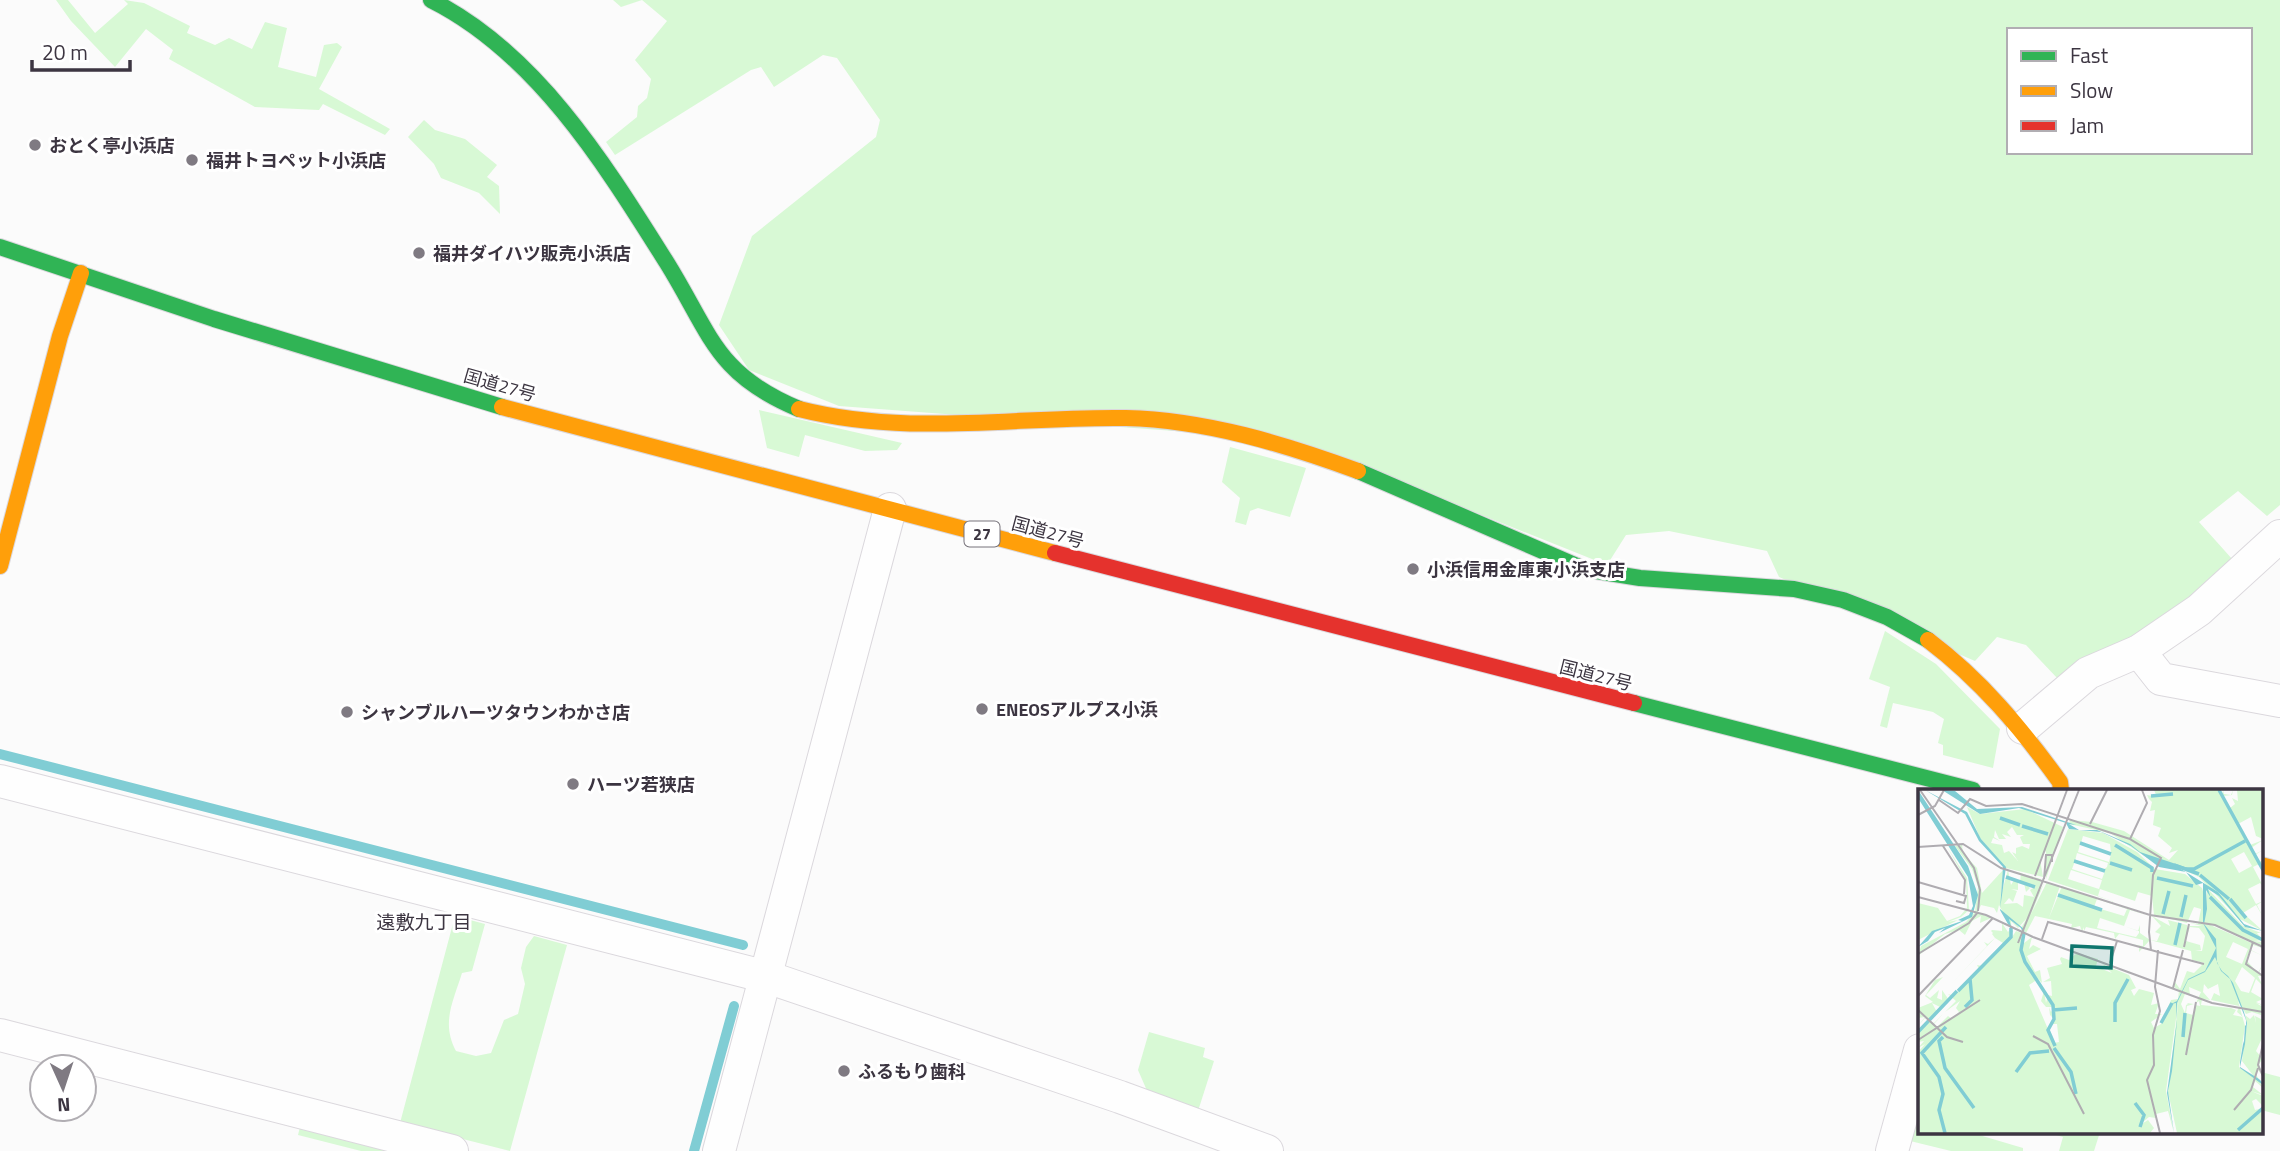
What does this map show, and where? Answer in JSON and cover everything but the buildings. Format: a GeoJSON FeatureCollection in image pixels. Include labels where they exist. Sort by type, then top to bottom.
{"type":"FeatureCollection","features":[{"type":"Feature","properties":{"kind":"main road"},"geometry":{"type":"LineString","coordinates":[[431,0],[471,21],[505,51],[548,97],[667,264],[714,348],[733,373],[761,393],[799,409],[876,424],[1120,419],[1172,422],[1260,439],[1315,455],[1465,515],[1553,558],[1586,570],[1805,589],[1884,613],[1913,629],[1979,678],[2023,728],[2060,782],[2061,789]]}},
{"type":"Feature","properties":{"kind":"main road","name":"国道27号"},"geometry":{"type":"LineString","coordinates":[[0,247],[251,331],[507,408],[1383,640],[1969,789]]}},
{"type":"Feature","properties":{"kind":"main road"},"geometry":{"type":"LineString","coordinates":[[0,566],[60,336],[81,274]]}},
{"type":"Feature","properties":{"kind":"main road"},"geometry":{"type":"LineString","coordinates":[[2262,865],[2280,870]]}},
{"type":"Feature","properties":{"kind":"street"},"geometry":{"type":"LineString","coordinates":[[719,1151],[890,509]]}},
{"type":"Feature","properties":{"kind":"street"},"geometry":{"type":"LineString","coordinates":[[2023,728],[2088,673],[2139,651],[2199,610],[2280,536]]}},
{"type":"Feature","properties":{"kind":"street"},"geometry":{"type":"LineString","coordinates":[[2139,651],[2161,679],[2280,701]]}},
{"type":"Feature","properties":{"kind":"street"},"geometry":{"type":"LineString","coordinates":[[0,781],[767,977],[1120,1097],[1267,1151]]}},
{"type":"Feature","properties":{"kind":"street"},"geometry":{"type":"LineString","coordinates":[[0,1035],[437,1149]]}},
{"type":"Feature","properties":{"kind":"street"},"geometry":{"type":"LineString","coordinates":[[1892,1151],[1918,1057]]}},
{"type":"Feature","properties":{"kind":"green space"},"geometry":{"type":"Polygon","coordinates":[[[56,0],[68,0],[95,33],[128,4],[124,0],[144,3],[190,26],[187,33],[215,45],[229,38],[252,49],[265,22],[287,28],[278,67],[316,77],[324,45],[337,43],[342,47],[319,89],[390,129],[385,135],[323,104],[319,110],[255,107],[169,59],[173,50],[146,29],[115,67],[71,21],[56,0]]]}},
{"type":"Feature","properties":{"kind":"green space"},"geometry":{"type":"Polygon","coordinates":[[[613,0],[642,0],[621,7],[613,0]]]}},
{"type":"Feature","properties":{"kind":"green space"},"geometry":{"type":"Polygon","coordinates":[[[642,0],[2280,0],[2280,505],[2267,516],[2238,491],[2199,522],[2233,560],[2188,600],[2126,644],[2058,679],[2026,645],[1997,637],[1975,661],[1779,577],[1767,551],[1669,531],[1626,535],[1607,565],[1294,440],[839,406],[749,370],[719,325],[752,236],[876,137],[880,120],[837,58],[823,55],[774,87],[761,67],[751,70],[615,155],[606,142],[637,117],[638,106],[647,98],[651,79],[635,60],[667,21],[642,0]]]}},
{"type":"Feature","properties":{"kind":"green space"},"geometry":{"type":"Polygon","coordinates":[[[424,120],[435,130],[465,139],[497,165],[487,177],[499,186],[500,214],[479,193],[441,178],[434,164],[408,137],[424,120]]]}},
{"type":"Feature","properties":{"kind":"green space"},"geometry":{"type":"Polygon","coordinates":[[[759,410],[902,443],[897,450],[865,451],[805,435],[799,457],[767,448],[759,410]]]}},
{"type":"Feature","properties":{"kind":"green space"},"geometry":{"type":"Polygon","coordinates":[[[1230,447],[1306,468],[1290,517],[1258,508],[1250,511],[1246,525],[1235,522],[1240,498],[1222,482],[1230,447]]]}},
{"type":"Feature","properties":{"kind":"green space"},"geometry":{"type":"Polygon","coordinates":[[[1885,631],[1936,664],[2000,729],[1993,768],[1943,755],[1943,745],[1938,743],[1944,719],[1933,712],[1893,703],[1887,728],[1880,726],[1890,687],[1869,679],[1885,631]]]}},
{"type":"Feature","properties":{"kind":"green space"},"geometry":{"type":"Polygon","coordinates":[[[455,916],[485,924],[472,971],[462,973],[452,1003],[449,1031],[456,1051],[476,1056],[491,1053],[504,1020],[518,1014],[525,984],[521,968],[526,947],[534,936],[567,945],[510,1151],[400,1123],[455,916]]]}},
{"type":"Feature","properties":{"kind":"green space"},"geometry":{"type":"Polygon","coordinates":[[[1149,1032],[1205,1048],[1203,1057],[1214,1061],[1198,1111],[1148,1093],[1138,1070],[1149,1032]]]}},
{"type":"Feature","properties":{"kind":"green space"},"geometry":{"type":"Polygon","coordinates":[[[2262,1072],[2280,1077],[2280,1115],[2262,1110],[2262,1072]]]}},
{"type":"Feature","properties":{"kind":"green space"},"geometry":{"type":"Polygon","coordinates":[[[1918,1093],[1918,1134],[1976,1134],[2023,1148],[2023,1151],[1951,1151],[1906,1140],[1918,1093]]]}},
{"type":"Feature","properties":{"kind":"green space"},"geometry":{"type":"Polygon","coordinates":[[[300,1127],[395,1151],[361,1151],[298,1135],[300,1127]]]}},
{"type":"Feature","properties":{"kind":"green space"},"geometry":{"type":"Polygon","coordinates":[[[2099,1134],[2094,1151],[2059,1151],[2063,1137],[2056,1135],[2099,1134]]]}},
{"type":"Feature","properties":{"kind":"waterway"},"geometry":{"type":"LineString","coordinates":[[0,754],[743,945]]}},
{"type":"Feature","properties":{"kind":"waterway"},"geometry":{"type":"LineString","coordinates":[[694,1151],[734,1006]]}},
{"type":"Feature","properties":{"kind":"traffic: fast"},"geometry":{"type":"LineString","coordinates":[[431,0],[469,23],[504,50],[536,81],[566,115],[619,188],[718,350],[749,381],[771,396],[799,409]]}},
{"type":"Feature","properties":{"kind":"traffic: fast"},"geometry":{"type":"LineString","coordinates":[[0,247],[214,319],[502,407]]}},
{"type":"Feature","properties":{"kind":"traffic: fast"},"geometry":{"type":"LineString","coordinates":[[1358,471],[1584,569],[1640,578],[1794,589],[1843,600],[1887,617],[1928,640]]}},
{"type":"Feature","properties":{"kind":"traffic: fast"},"geometry":{"type":"LineString","coordinates":[[1634,703],[1969,789]]}},
{"type":"Feature","properties":{"kind":"traffic: slow"},"geometry":{"type":"LineString","coordinates":[[0,566],[60,336],[81,273]]}},
{"type":"Feature","properties":{"kind":"traffic: slow"},"geometry":{"type":"LineString","coordinates":[[502,407],[1055,553]]}},
{"type":"Feature","properties":{"kind":"traffic: slow"},"geometry":{"type":"LineString","coordinates":[[799,409],[840,417],[922,424],[1084,418],[1186,423],[1244,435],[1358,471]]}},
{"type":"Feature","properties":{"kind":"traffic: slow"},"geometry":{"type":"LineString","coordinates":[[1928,640],[1966,671],[1999,706],[2060,782],[2061,789]]}},
{"type":"Feature","properties":{"kind":"traffic: slow"},"geometry":{"type":"LineString","coordinates":[[2262,865],[2280,870]]}},
{"type":"Feature","properties":{"kind":"traffic: jam"},"geometry":{"type":"LineString","coordinates":[[1055,553],[1634,703]]}},
{"type":"Feature","properties":{"kind":"place","name":"おとく亭小浜店"},"geometry":{"type":"Point","coordinates":[35,145]}},
{"type":"Feature","properties":{"kind":"place","name":"福井トヨペット小浜店"},"geometry":{"type":"Point","coordinates":[192,160]}},
{"type":"Feature","properties":{"kind":"place","name":"福井ダイハツ販売小浜店"},"geometry":{"type":"Point","coordinates":[419,253]}},
{"type":"Feature","properties":{"kind":"place","name":"小浜信用金庫東小浜支店"},"geometry":{"type":"Point","coordinates":[1413,569]}},
{"type":"Feature","properties":{"kind":"place","name":"ENEOSアルプス小浜"},"geometry":{"type":"Point","coordinates":[982,709]}},
{"type":"Feature","properties":{"kind":"place","name":"シャンブルハーツタウンわかさ店"},"geometry":{"type":"Point","coordinates":[347,712]}},
{"type":"Feature","properties":{"kind":"place","name":"ハーツ若狭店"},"geometry":{"type":"Point","coordinates":[573,784]}},
{"type":"Feature","properties":{"kind":"place","name":"ふるもり歯科"},"geometry":{"type":"Point","coordinates":[844,1071]}},
{"type":"Feature","properties":{"kind":"district","name":"遠敷九丁目"},"geometry":{"type":"Point","coordinates":[424,921]}}]}
